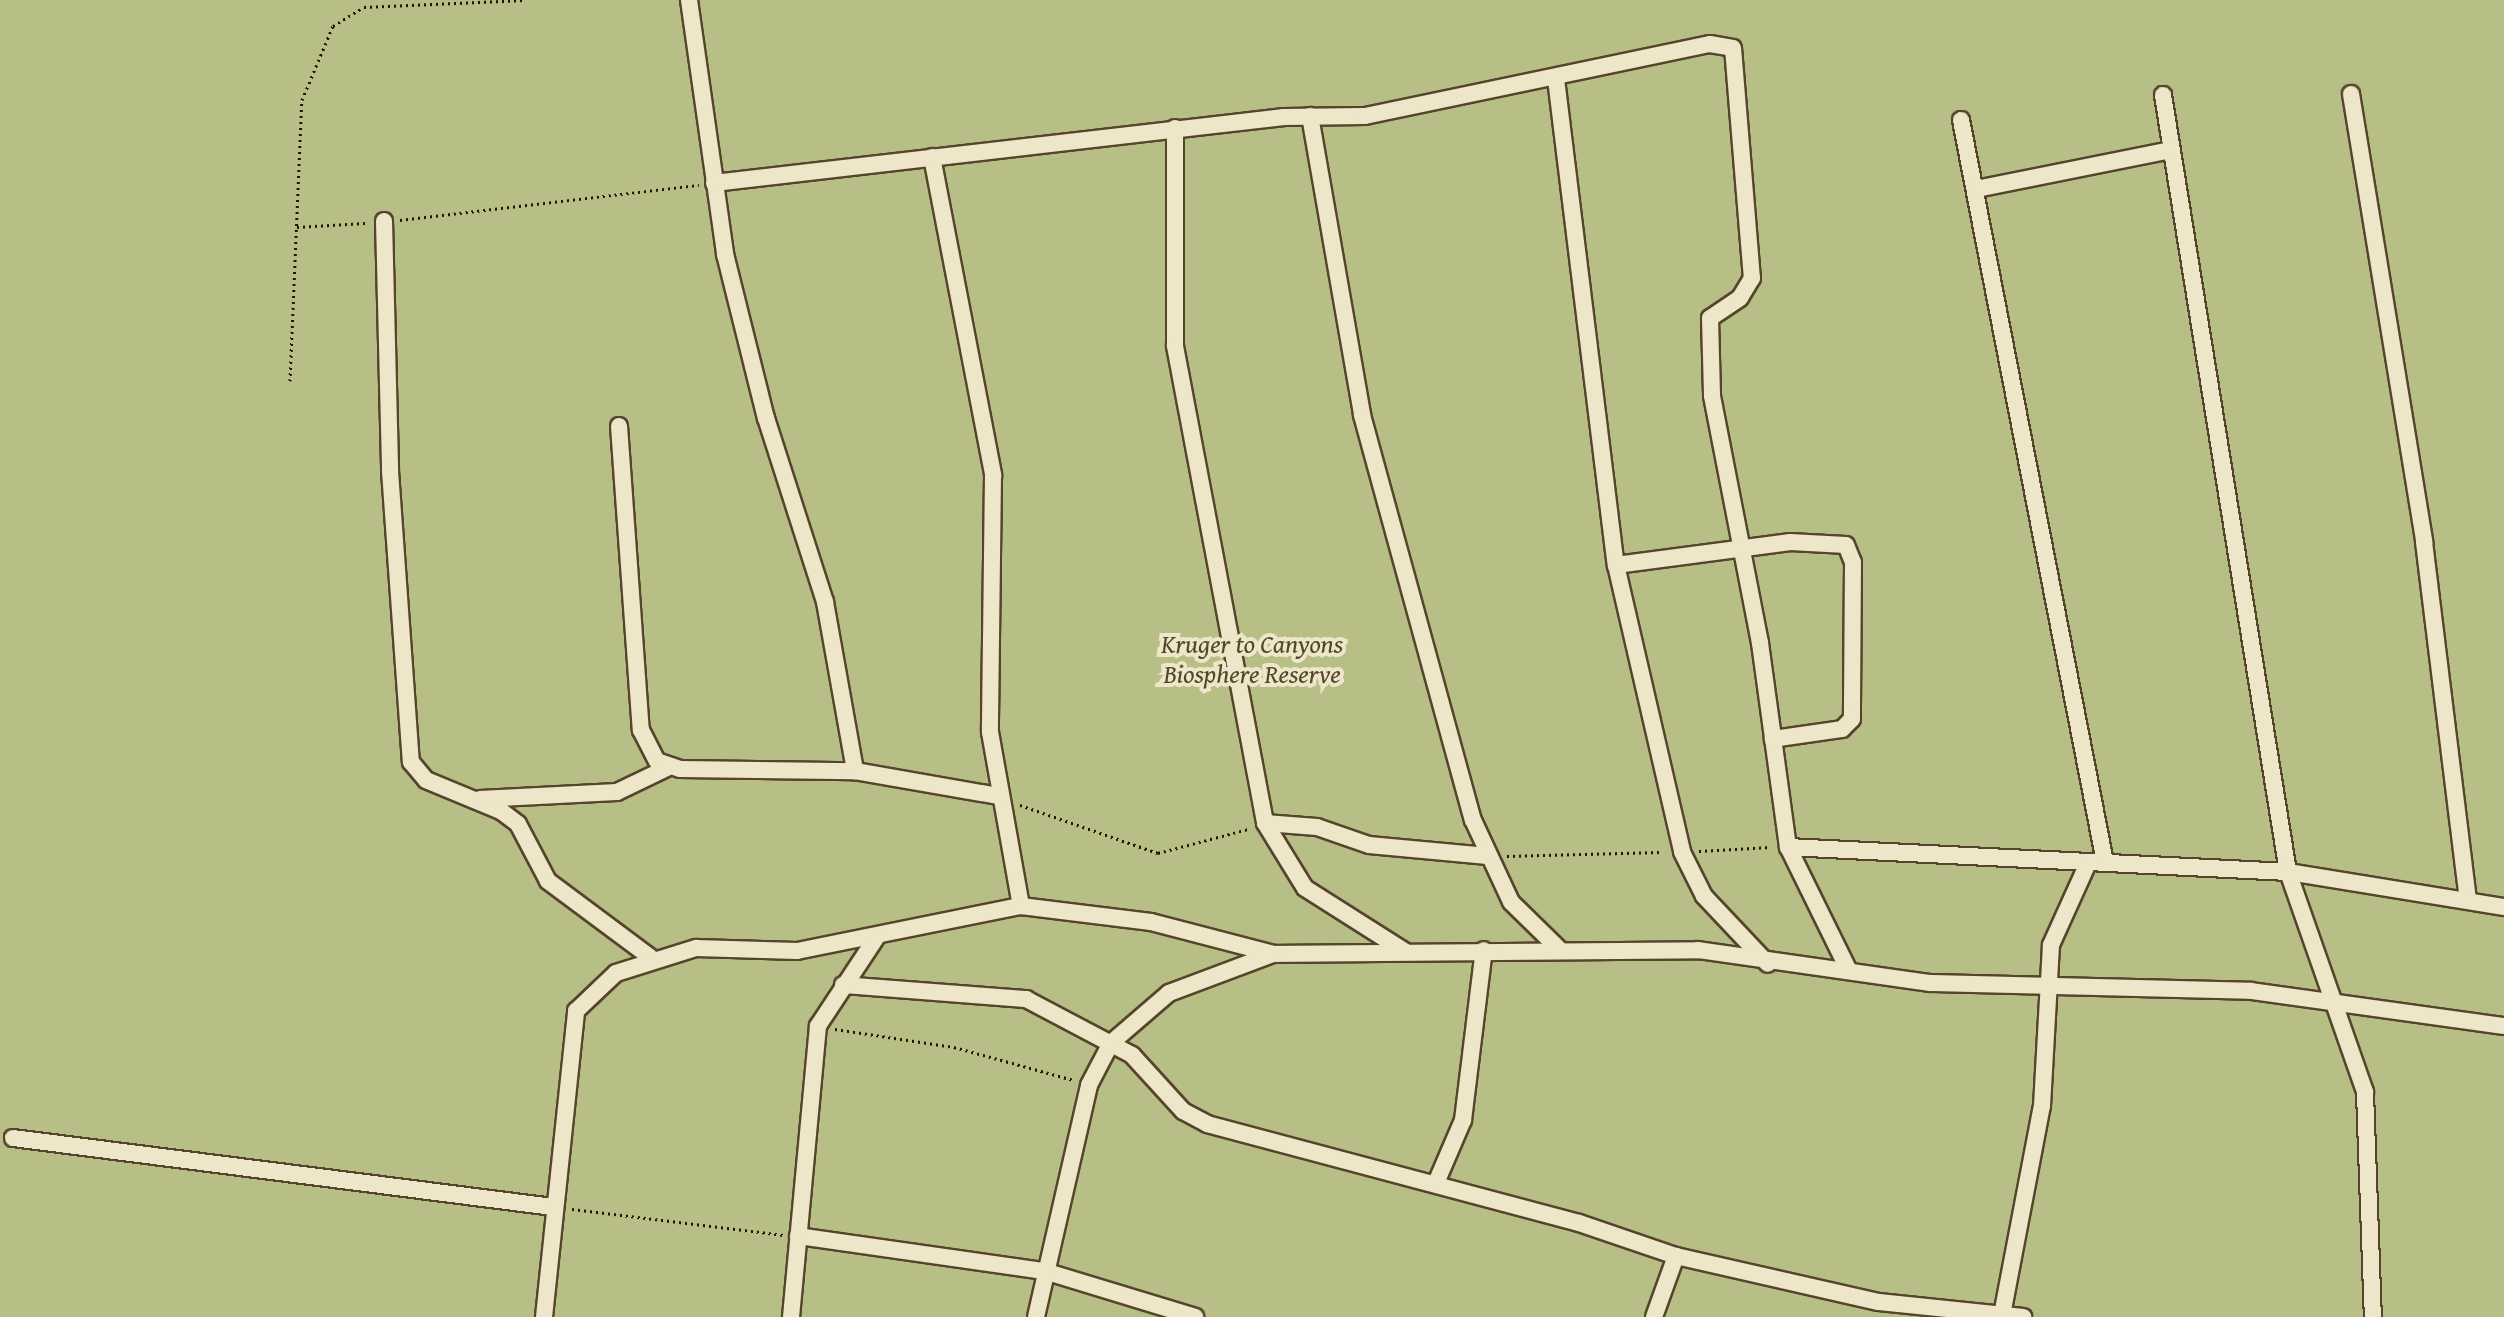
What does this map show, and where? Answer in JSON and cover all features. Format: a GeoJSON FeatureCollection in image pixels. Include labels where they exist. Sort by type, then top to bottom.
{"type":"FeatureCollection","features":[{"type":"Feature","properties":{"kind":"street"},"geometry":{"type":"LineString","coordinates":[[689,0],[714,183],[747,349],[825,602],[855,771]]}},
{"type":"Feature","properties":{"kind":"street"},"geometry":{"type":"LineString","coordinates":[[714,183],[1175,128],[1395,111],[1710,44],[1728,45],[1737,56],[1752,278],[1740,298],[1714,312],[1708,328],[1737,552],[1773,739],[1788,847],[1849,971]]}},
{"type":"Feature","properties":{"kind":"street"},"geometry":{"type":"LineString","coordinates":[[1556,79],[1616,565],[1682,852],[1704,896],[1768,964]]}},
{"type":"Feature","properties":{"kind":"street"},"geometry":{"type":"LineString","coordinates":[[2351,94],[2424,542],[2468,900]]}},
{"type":"Feature","properties":{"kind":"street"},"geometry":{"type":"LineString","coordinates":[[2163,95],[2288,872],[2331,1005],[2365,1092],[2373,1317]]}},
{"type":"Feature","properties":{"kind":"street"},"geometry":{"type":"LineString","coordinates":[[1310,116],[1388,524],[1487,856],[1519,914],[1561,951]]}},
{"type":"Feature","properties":{"kind":"street"},"geometry":{"type":"LineString","coordinates":[[1961,120],[2105,862]]}},
{"type":"Feature","properties":{"kind":"street"},"geometry":{"type":"LineString","coordinates":[[1175,128],[1175,346],[1265,823],[1305,888],[1406,952]]}},
{"type":"Feature","properties":{"kind":"street"},"geometry":{"type":"LineString","coordinates":[[1976,189],[2171,150]]}},
{"type":"Feature","properties":{"kind":"street"},"geometry":{"type":"LineString","coordinates":[[932,157],[993,475],[990,732],[998,796],[1021,906]]}},
{"type":"Feature","properties":{"kind":"street"},"geometry":{"type":"LineString","coordinates":[[384,221],[408,747],[426,780],[478,799],[518,824],[548,881],[650,957]]}},
{"type":"Feature","properties":{"kind":"street"},"geometry":{"type":"LineString","coordinates":[[619,426],[642,740],[669,767]]}},
{"type":"Feature","properties":{"kind":"street"},"geometry":{"type":"LineString","coordinates":[[1616,565],[1840,541],[1853,562],[1852,719],[1842,729],[1773,739]]}},
{"type":"Feature","properties":{"kind":"street"},"geometry":{"type":"LineString","coordinates":[[478,799],[617,792],[669,767],[855,771],[998,796]]}},
{"type":"Feature","properties":{"kind":"street"},"geometry":{"type":"LineString","coordinates":[[1265,823],[1317,827],[1369,845],[1487,856]]}},
{"type":"Feature","properties":{"kind":"street"},"geometry":{"type":"LineString","coordinates":[[1788,847],[2288,872],[2504,907]]}},
{"type":"Feature","properties":{"kind":"street"},"geometry":{"type":"LineString","coordinates":[[2002,1315],[2042,1106],[2051,945],[2088,863]]}},
{"type":"Feature","properties":{"kind":"street"},"geometry":{"type":"LineString","coordinates":[[544,1317],[553,1207],[576,1011],[616,973],[650,957],[696,948],[797,951],[876,938],[1021,906],[1151,922],[1274,954],[1484,950],[1708,951],[1768,964],[2047,990],[2251,991],[2331,1005],[2504,1026]]}},
{"type":"Feature","properties":{"kind":"street"},"geometry":{"type":"LineString","coordinates":[[791,1317],[818,1026],[876,938]]}},
{"type":"Feature","properties":{"kind":"street"},"geometry":{"type":"LineString","coordinates":[[1436,1183],[1463,1120],[1484,950]]}},
{"type":"Feature","properties":{"kind":"street"},"geometry":{"type":"LineString","coordinates":[[1036,1317],[1044,1271],[1089,1085],[1111,1043],[1169,993],[1274,954]]}},
{"type":"Feature","properties":{"kind":"street"},"geometry":{"type":"LineString","coordinates":[[843,985],[1026,999],[1148,1065],[1192,1118],[1436,1183],[1676,1256],[1879,1302],[2023,1317]]}},
{"type":"Feature","properties":{"kind":"street"},"geometry":{"type":"LineString","coordinates":[[13,1138],[553,1207]]}},
{"type":"Feature","properties":{"kind":"street"},"geometry":{"type":"LineString","coordinates":[[798,1236],[1044,1271],[1195,1317]]}},
{"type":"Feature","properties":{"kind":"street"},"geometry":{"type":"LineString","coordinates":[[1654,1317],[1676,1256]]}},
{"type":"Feature","properties":{"kind":"path"},"geometry":{"type":"LineString","coordinates":[[290,381],[302,100],[343,14],[398,3],[526,0]]}},
{"type":"Feature","properties":{"kind":"path"},"geometry":{"type":"LineString","coordinates":[[297,227],[384,221],[714,183]]}},
{"type":"Feature","properties":{"kind":"path"},"geometry":{"type":"LineString","coordinates":[[998,796],[1158,853],[1265,823]]}},
{"type":"Feature","properties":{"kind":"path"},"geometry":{"type":"LineString","coordinates":[[1487,856],[1788,847]]}},
{"type":"Feature","properties":{"kind":"path"},"geometry":{"type":"LineString","coordinates":[[818,1026],[954,1047],[1089,1085]]}},
{"type":"Feature","properties":{"kind":"path"},"geometry":{"type":"LineString","coordinates":[[553,1207],[798,1236]]}},
{"type":"Feature","properties":{"kind":"green space","name":"Kruger to Canyons Biosphere Reserve"},"geometry":{"type":"Polygon","coordinates":[[[0,0],[2504,0],[2504,1317],[0,1317],[0,0]]]}}]}
